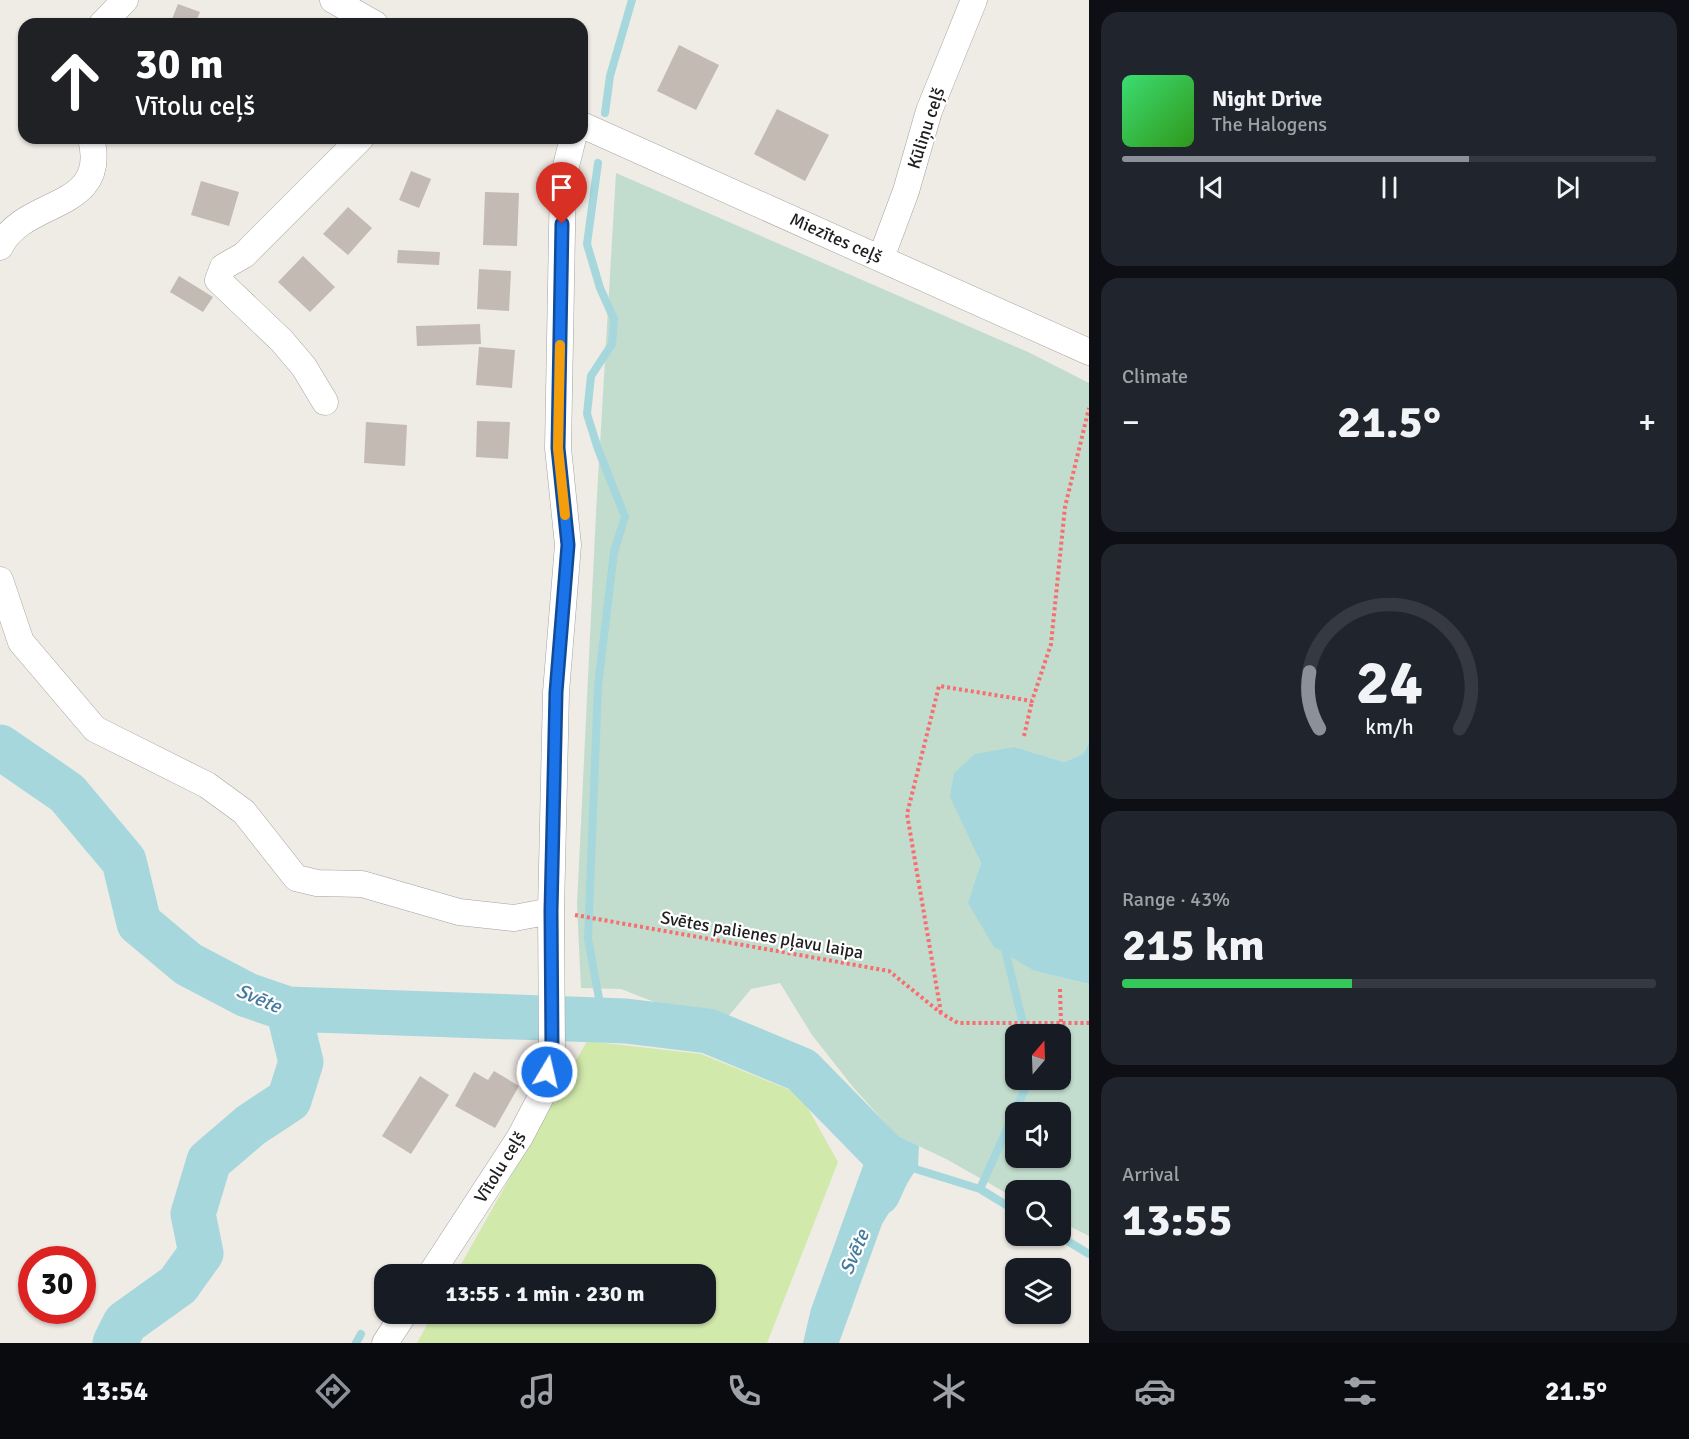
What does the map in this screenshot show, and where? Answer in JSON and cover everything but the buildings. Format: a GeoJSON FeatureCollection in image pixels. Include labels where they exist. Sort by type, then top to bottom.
{"type":"FeatureCollection","features":[{"type":"Feature","properties":{"kind":"street"},"geometry":{"type":"LineString","coordinates":[[108,18],[125,0]]}},
{"type":"Feature","properties":{"kind":"street"},"geometry":{"type":"LineString","coordinates":[[333,0],[364,18]]}},
{"type":"Feature","properties":{"kind":"street","name":"Kūliņu ceļš"},"geometry":{"type":"LineString","coordinates":[[881,258],[906,191],[928,111],[974,0]]}},
{"type":"Feature","properties":{"kind":"street","name":"Miezītes ceļš"},"geometry":{"type":"LineString","coordinates":[[588,128],[1089,352]]}},
{"type":"Feature","properties":{"kind":"street"},"geometry":{"type":"LineString","coordinates":[[0,248],[23,221],[77,193],[91,174],[95,156],[92,144]]}},
{"type":"Feature","properties":{"kind":"street"},"geometry":{"type":"LineString","coordinates":[[325,402],[304,367],[282,341],[218,280],[223,267],[244,255],[355,144]]}},
{"type":"Feature","properties":{"kind":"street"},"geometry":{"type":"LineString","coordinates":[[0,580],[21,642],[95,729],[207,785],[244,812],[296,878],[317,883],[362,884],[459,912],[514,918],[557,912],[556,692],[568,545],[558,448],[563,178],[572,144]]}},
{"type":"Feature","properties":{"kind":"street","name":"Vītolu ceļš"},"geometry":{"type":"LineString","coordinates":[[437,1264],[520,1137],[542,1095],[552,1050],[551,978],[557,912]]}},
{"type":"Feature","properties":{"kind":"street"},"geometry":{"type":"LineString","coordinates":[[385,1343],[397,1324]]}},
{"type":"Feature","properties":{"kind":"path"},"geometry":{"type":"LineString","coordinates":[[1024,736],[1032,701],[1051,644],[1065,507],[1089,408]]}},
{"type":"Feature","properties":{"kind":"path"},"geometry":{"type":"LineString","coordinates":[[941,1013],[907,814],[939,686],[1032,701]]}},
{"type":"Feature","properties":{"kind":"path","name":"Svētes palienes pļavu laipa"},"geometry":{"type":"LineString","coordinates":[[557,912],[889,970],[941,1013],[958,1023],[1089,1023]]}},
{"type":"Feature","properties":{"kind":"path"},"geometry":{"type":"LineString","coordinates":[[1060,989],[1061,1023]]}},
{"type":"Feature","properties":{"kind":"green space"},"geometry":{"type":"Polygon","coordinates":[[[616,173],[1028,352],[1089,383],[1089,742],[1083,754],[1064,762],[1015,747],[971,840],[981,863],[969,903],[1035,971],[1089,984],[1089,1236],[1071,1227],[1071,1180],[1005,1180],[1005,1192],[948,1160],[896,1135],[853,1087],[812,1035],[780,983],[751,989],[727,1018],[675,1010],[621,989],[581,988],[577,905],[596,513],[616,173]]]}},
{"type":"Feature","properties":{"kind":"green space"},"geometry":{"type":"Polygon","coordinates":[[[587,1041],[701,1054],[800,1094],[838,1162],[767,1343],[417,1343],[427,1324],[716,1324],[716,1264],[461,1264],[587,1041]]]}},
{"type":"Feature","properties":{"kind":"water"},"geometry":{"type":"Polygon","coordinates":[[[1089,742],[1089,984],[1035,971],[994,947],[968,903],[981,863],[950,797],[954,773],[975,754],[1015,747],[1064,762],[1083,754],[1089,742]]]}},
{"type":"Feature","properties":{"kind":"water"},"geometry":{"type":"Polygon","coordinates":[[[896,1135],[919,1146],[918,1166],[882,1224],[839,1343],[803,1343],[811,1309],[868,1152],[877,1138],[896,1135]]]}},
{"type":"Feature","properties":{"kind":"waterway"},"geometry":{"type":"LineString","coordinates":[[605,113],[610,76],[632,0]]}},
{"type":"Feature","properties":{"kind":"waterway"},"geometry":{"type":"LineString","coordinates":[[598,163],[587,244],[600,288],[614,319],[612,344],[591,376],[587,414],[625,517],[614,552],[598,686],[588,939],[603,1020]]}},
{"type":"Feature","properties":{"kind":"waterway","name":"Svēte"},"geometry":{"type":"LineString","coordinates":[[0,747],[67,793],[124,861],[139,923],[188,964],[247,995],[288,1009],[301,1062],[289,1100],[251,1125],[209,1161],[193,1214],[201,1253],[178,1285],[125,1323],[115,1343]]}},
{"type":"Feature","properties":{"kind":"waterway"},"geometry":{"type":"LineString","coordinates":[[1006,954],[1023,1024]]}},
{"type":"Feature","properties":{"kind":"waterway"},"geometry":{"type":"LineString","coordinates":[[288,1009],[626,1021],[708,1031],[802,1070],[892,1162],[878,1193]]}},
{"type":"Feature","properties":{"kind":"waterway"},"geometry":{"type":"LineString","coordinates":[[980,1189],[1025,1090]]}},
{"type":"Feature","properties":{"kind":"waterway"},"geometry":{"type":"LineString","coordinates":[[906,1166],[980,1189],[1005,1204]]}},
{"type":"Feature","properties":{"kind":"waterway"},"geometry":{"type":"LineString","coordinates":[[1071,1243],[1089,1254]]}},
{"type":"Feature","properties":{"kind":"waterway"},"geometry":{"type":"LineString","coordinates":[[356,1343],[361,1334]]}},
{"type":"Feature","properties":{"kind":"slow traffic"},"geometry":{"type":"LineString","coordinates":[[560,345],[558,448],[565,515]]}},
{"type":"Feature","properties":{"kind":"route"},"geometry":{"type":"LineString","coordinates":[[547,1072],[552,1050],[551,911],[556,692],[568,545],[558,448],[562,224]]}}]}
